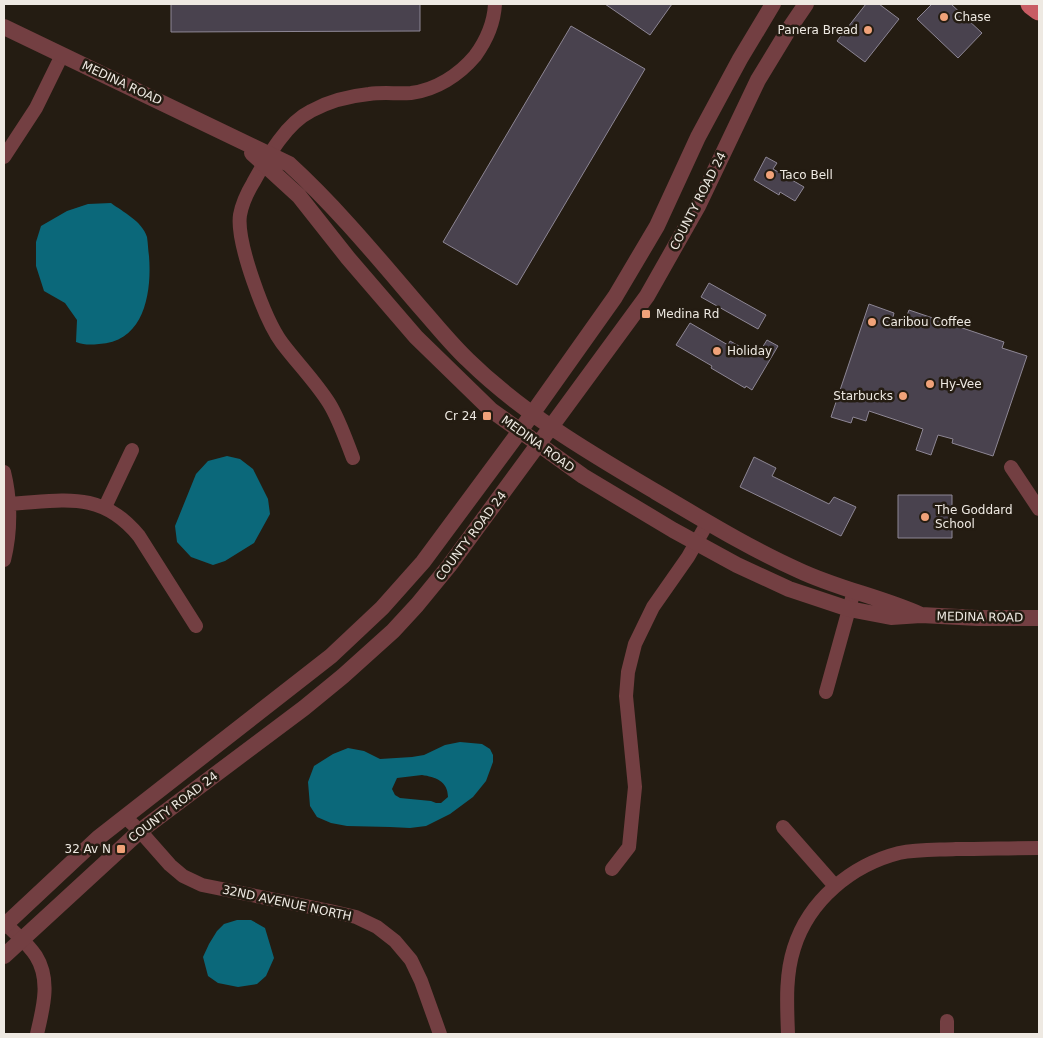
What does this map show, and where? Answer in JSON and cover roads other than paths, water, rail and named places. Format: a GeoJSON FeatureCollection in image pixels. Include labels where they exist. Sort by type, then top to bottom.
{"type":"FeatureCollection","features":[{"type":"Feature","properties":{"kind":"main road"},"geometry":{"type":"LineString","coordinates":[[1031,4],[1039,10]]}},
{"type":"Feature","properties":{"kind":"street"},"geometry":{"type":"LineString","coordinates":[[353,458],[330,404],[314,380],[281,342],[269,321],[240,234],[240,215],[245,197],[283,136],[297,119],[310,111],[331,102],[371,94],[412,93],[432,88],[452,78],[468,64],[481,47],[490,28],[494,4]]}},
{"type":"Feature","properties":{"kind":"street","name":"COUNTY ROAD 24"},"geometry":{"type":"LineString","coordinates":[[4,924],[98,838],[331,656],[382,608],[422,562],[520,431],[620,289],[657,226],[698,137],[735,67],[773,4]]}},
{"type":"Feature","properties":{"kind":"street","name":"COUNTY ROAD 24"},"geometry":{"type":"LineString","coordinates":[[4,956],[20,939],[140,831],[304,708],[343,676],[417,605],[449,566],[647,296],[698,206],[758,80],[789,28],[806,4]]}},
{"type":"Feature","properties":{"kind":"street","name":"MEDINA ROAD"},"geometry":{"type":"LineString","coordinates":[[4,27],[183,112],[240,141],[268,160],[416,337],[491,410],[583,476],[736,565],[789,589],[849,609],[891,617],[921,615],[978,618],[1039,618]]}},
{"type":"Feature","properties":{"kind":"street"},"geometry":{"type":"LineString","coordinates":[[4,156],[36,108],[62,55]]}},
{"type":"Feature","properties":{"kind":"street","name":"MEDINA ROAD"},"geometry":{"type":"LineString","coordinates":[[268,160],[289,164],[321,193],[468,361],[564,437],[708,522],[799,571],[896,604],[921,615]]}},
{"type":"Feature","properties":{"kind":"street"},"geometry":{"type":"LineString","coordinates":[[105,508],[132,450]]}},
{"type":"Feature","properties":{"kind":"street"},"geometry":{"type":"LineString","coordinates":[[1011,467],[1039,509]]}},
{"type":"Feature","properties":{"kind":"street"},"geometry":{"type":"LineString","coordinates":[[4,472],[9,504],[9,529],[4,560]]}},
{"type":"Feature","properties":{"kind":"street"},"geometry":{"type":"LineString","coordinates":[[9,504],[75,500],[115,512],[139,536],[196,626]]}},
{"type":"Feature","properties":{"kind":"street"},"geometry":{"type":"LineString","coordinates":[[612,869],[629,847],[635,787],[626,696],[632,653],[646,620],[708,522]]}},
{"type":"Feature","properties":{"kind":"street"},"geometry":{"type":"LineString","coordinates":[[826,692],[854,591]]}},
{"type":"Feature","properties":{"kind":"street","name":"32ND AVENUE NORTH"},"geometry":{"type":"LineString","coordinates":[[124,817],[140,831],[170,865],[183,876],[202,885],[356,917],[377,927],[394,941],[411,960],[421,981],[440,1034]]}},
{"type":"Feature","properties":{"kind":"street"},"geometry":{"type":"LineString","coordinates":[[783,827],[835,886]]}},
{"type":"Feature","properties":{"kind":"street"},"geometry":{"type":"LineString","coordinates":[[788,1034],[787,996],[789,971],[794,947],[804,924],[818,904],[835,886],[870,864],[901,853],[925,850],[1039,848]]}},
{"type":"Feature","properties":{"kind":"street"},"geometry":{"type":"LineString","coordinates":[[4,924],[35,955],[42,968],[46,984],[43,1010],[37,1034]]}},
{"type":"Feature","properties":{"kind":"water"},"geometry":{"type":"Polygon","coordinates":[[[111,203],[137,222],[145,231],[150,270],[146,300],[142,313],[126,335],[114,341],[82,344],[76,342],[77,320],[65,303],[44,291],[36,266],[36,242],[41,226],[67,211],[88,204],[111,203]]]}},
{"type":"Feature","properties":{"kind":"water"},"geometry":{"type":"Polygon","coordinates":[[[227,456],[240,459],[253,469],[268,499],[270,514],[254,543],[225,561],[213,565],[191,557],[177,542],[175,526],[196,474],[208,461],[227,456]]]}},
{"type":"Feature","properties":{"kind":"water"},"geometry":{"type":"Polygon","coordinates":[[[460,742],[482,744],[490,749],[493,755],[493,762],[486,781],[473,797],[450,814],[426,826],[410,828],[347,826],[331,823],[317,817],[310,806],[308,782],[314,766],[333,754],[348,748],[364,751],[380,759],[412,757],[424,755],[445,745],[460,742]],[[427,776],[397,778],[392,789],[395,795],[400,798],[441,803],[448,797],[446,787],[440,781],[427,776]]]}},
{"type":"Feature","properties":{"kind":"water"},"geometry":{"type":"Polygon","coordinates":[[[237,920],[251,920],[265,928],[274,958],[266,976],[257,984],[238,987],[218,983],[208,976],[203,957],[209,944],[224,924],[237,920]]]}},
{"type":"Feature","properties":{"kind":"place","name":"Chase"},"geometry":{"type":"Point","coordinates":[944,17]}},
{"type":"Feature","properties":{"kind":"place","name":"Panera Bread"},"geometry":{"type":"Point","coordinates":[868,30]}},
{"type":"Feature","properties":{"kind":"place","name":"Taco Bell"},"geometry":{"type":"Point","coordinates":[770,175]}},
{"type":"Feature","properties":{"kind":"place","name":"Medina Rd"},"geometry":{"type":"Point","coordinates":[646,314]}},
{"type":"Feature","properties":{"kind":"place","name":"Caribou Coffee"},"geometry":{"type":"Point","coordinates":[872,322]}},
{"type":"Feature","properties":{"kind":"place","name":"Holiday"},"geometry":{"type":"Point","coordinates":[717,351]}},
{"type":"Feature","properties":{"kind":"place","name":"Hy-Vee"},"geometry":{"type":"Point","coordinates":[930,384]}},
{"type":"Feature","properties":{"kind":"place","name":"Starbucks"},"geometry":{"type":"Point","coordinates":[903,396]}},
{"type":"Feature","properties":{"kind":"place","name":"Cr 24"},"geometry":{"type":"Point","coordinates":[487,416]}},
{"type":"Feature","properties":{"kind":"place","name":"The Goddard School"},"geometry":{"type":"Point","coordinates":[925,517]}},
{"type":"Feature","properties":{"kind":"place","name":"32 Av N"},"geometry":{"type":"Point","coordinates":[121,849]}}]}
